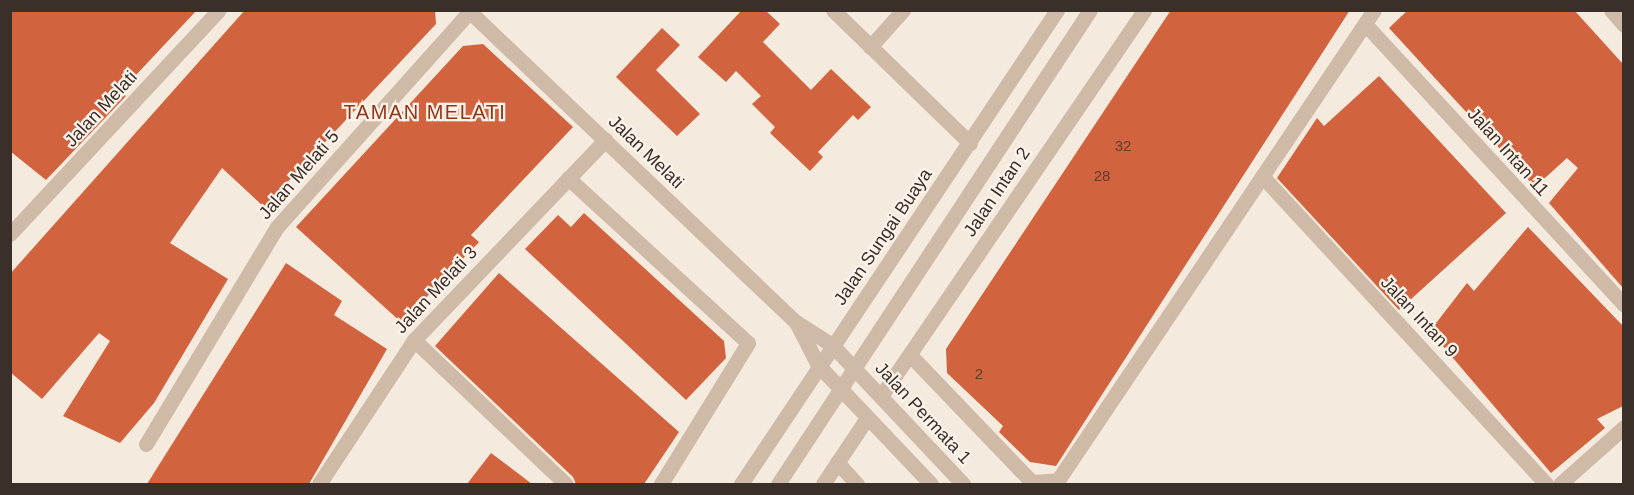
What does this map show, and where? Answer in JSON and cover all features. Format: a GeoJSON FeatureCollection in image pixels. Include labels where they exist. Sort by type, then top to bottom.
{"type":"FeatureCollection","features":[{"type":"Feature","properties":{"kind":"street","name":"Jalan Melati"},"geometry":{"type":"LineString","coordinates":[[10,234],[219,10]]}},
{"type":"Feature","properties":{"kind":"street"},"geometry":{"type":"LineString","coordinates":[[833,10],[970,143]]}},
{"type":"Feature","properties":{"kind":"street"},"geometry":{"type":"LineString","coordinates":[[870,46],[903,10]]}},
{"type":"Feature","properties":{"kind":"street","name":"Jalan Sungai Buaya"},"geometry":{"type":"LineString","coordinates":[[741,484],[1057,10]]}},
{"type":"Feature","properties":{"kind":"street"},"geometry":{"type":"LineString","coordinates":[[778,484],[1090,10]]}},
{"type":"Feature","properties":{"kind":"street","name":"Jalan Intan 2"},"geometry":{"type":"LineString","coordinates":[[881,396],[1144,10]]}},
{"type":"Feature","properties":{"kind":"street"},"geometry":{"type":"LineString","coordinates":[[910,355],[1032,482],[1058,480],[1374,10]]}},
{"type":"Feature","properties":{"kind":"street"},"geometry":{"type":"LineString","coordinates":[[1611,10],[1623,26]]}},
{"type":"Feature","properties":{"kind":"street","name":"Jalan Melati"},"geometry":{"type":"LineString","coordinates":[[468,11],[796,322],[832,345],[854,368]]}},
{"type":"Feature","properties":{"kind":"street","name":"Jalan Melati 5"},"geometry":{"type":"LineString","coordinates":[[146,444],[278,226],[468,11]]}},
{"type":"Feature","properties":{"kind":"street","name":"Jalan Intan 11"},"geometry":{"type":"LineString","coordinates":[[1365,24],[1623,305]]}},
{"type":"Feature","properties":{"kind":"street","name":"Jalan Melati 3"},"geometry":{"type":"LineString","coordinates":[[319,484],[414,340],[605,140]]}},
{"type":"Feature","properties":{"kind":"street","name":"Jalan Intan 9"},"geometry":{"type":"LineString","coordinates":[[1262,176],[1546,484]]}},
{"type":"Feature","properties":{"kind":"street"},"geometry":{"type":"LineString","coordinates":[[568,178],[748,343],[661,484]]}},
{"type":"Feature","properties":{"kind":"street","name":"Jalan Melati"},"geometry":{"type":"LineString","coordinates":[[796,322],[819,365],[840,390]]}},
{"type":"Feature","properties":{"kind":"street"},"geometry":{"type":"LineString","coordinates":[[414,340],[566,484]]}},
{"type":"Feature","properties":{"kind":"street","name":"Jalan Permata 1"},"geometry":{"type":"LineString","coordinates":[[854,368],[963,484]]}},
{"type":"Feature","properties":{"kind":"street"},"geometry":{"type":"LineString","coordinates":[[840,390],[931,484]]}},
{"type":"Feature","properties":{"kind":"street"},"geometry":{"type":"LineString","coordinates":[[823,484],[867,418]]}},
{"type":"Feature","properties":{"kind":"street"},"geometry":{"type":"LineString","coordinates":[[1560,484],[1623,427]]}},
{"type":"Feature","properties":{"kind":"street"},"geometry":{"type":"LineString","coordinates":[[837,462],[857,484]]}},
{"type":"Feature","properties":{"kind":"building"},"geometry":{"type":"Polygon","coordinates":[[[10,10],[197,10],[121,91],[126,96],[46,180],[10,151],[10,10]]]}},
{"type":"Feature","properties":{"kind":"building"},"geometry":{"type":"Polygon","coordinates":[[[245,10],[435,10],[436,24],[264,207],[222,168],[170,243],[228,279],[154,403],[120,443],[63,416],[110,341],[99,333],[42,399],[10,372],[10,274],[245,10]]]}},
{"type":"Feature","properties":{"kind":"building"},"geometry":{"type":"Polygon","coordinates":[[[742,10],[765,10],[780,24],[763,42],[811,90],[831,69],[871,107],[858,120],[853,115],[818,152],[823,157],[810,171],[770,133],[775,127],[752,104],[761,96],[736,71],[726,82],[698,57],[742,10]]]}},
{"type":"Feature","properties":{"kind":"building"},"geometry":{"type":"Polygon","coordinates":[[[1171,10],[1350,10],[1056,466],[1030,462],[999,432],[1003,426],[947,373],[946,349],[1171,10]]]}},
{"type":"Feature","properties":{"kind":"building"},"geometry":{"type":"Polygon","coordinates":[[[1408,10],[1574,10],[1623,64],[1623,288],[1549,203],[1578,168],[1567,158],[1535,187],[1389,28],[1408,10]]]}},
{"type":"Feature","properties":{"kind":"building"},"geometry":{"type":"Polygon","coordinates":[[[662,28],[680,45],[656,70],[700,114],[677,136],[616,77],[662,28]]]}},
{"type":"Feature","properties":{"kind":"building"},"geometry":{"type":"Polygon","coordinates":[[[483,44],[573,127],[471,235],[479,242],[402,323],[296,227],[463,46],[483,44]]]}},
{"type":"Feature","properties":{"kind":"building"},"geometry":{"type":"Polygon","coordinates":[[[1379,76],[1506,213],[1399,310],[1277,178],[1317,118],[1324,126],[1379,76]]]}},
{"type":"Feature","properties":{"kind":"building"},"geometry":{"type":"Polygon","coordinates":[[[584,213],[724,341],[726,358],[686,400],[525,249],[558,215],[571,227],[584,213]]]}},
{"type":"Feature","properties":{"kind":"building"},"geometry":{"type":"Polygon","coordinates":[[[1528,227],[1623,326],[1623,406],[1597,419],[1605,428],[1551,473],[1430,331],[1467,283],[1474,291],[1528,227]]]}},
{"type":"Feature","properties":{"kind":"building"},"geometry":{"type":"Polygon","coordinates":[[[286,263],[342,301],[334,315],[387,349],[309,484],[147,484],[286,263]]]}},
{"type":"Feature","properties":{"kind":"building"},"geometry":{"type":"Polygon","coordinates":[[[499,273],[679,432],[644,484],[576,484],[573,477],[435,346],[499,273]]]}},
{"type":"Feature","properties":{"kind":"building"},"geometry":{"type":"Polygon","coordinates":[[[491,453],[532,484],[467,484],[491,453]]]}},
{"type":"Feature","properties":{"kind":"district","name":"TAMAN MELATI"},"geometry":{"type":"Point","coordinates":[425,112]}}]}
